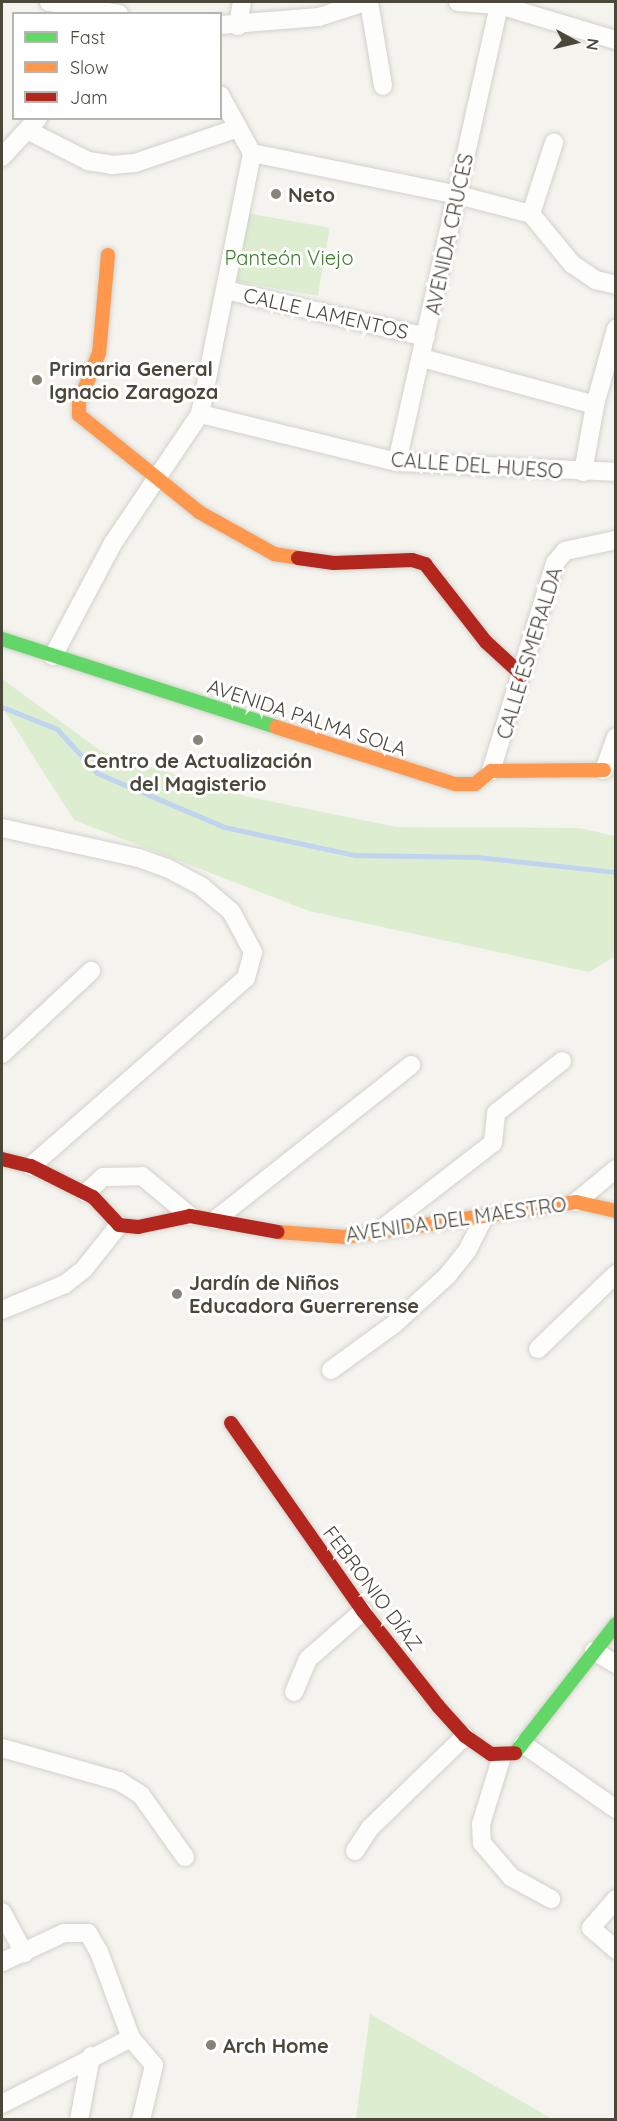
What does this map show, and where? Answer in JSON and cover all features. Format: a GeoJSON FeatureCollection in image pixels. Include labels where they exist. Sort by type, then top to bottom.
{"type":"FeatureCollection","features":[{"type":"Feature","properties":{"kind":"street"},"geometry":{"type":"LineString","coordinates":[[49,2],[107,12]]}},
{"type":"Feature","properties":{"kind":"street"},"geometry":{"type":"LineString","coordinates":[[229,26],[242,2]]}},
{"type":"Feature","properties":{"kind":"street"},"geometry":{"type":"LineString","coordinates":[[229,26],[320,17],[367,2],[382,86]]}},
{"type":"Feature","properties":{"kind":"street"},"geometry":{"type":"LineString","coordinates":[[458,2],[499,5],[615,40]]}},
{"type":"Feature","properties":{"kind":"street","name":"AVENIDA CRUCES"},"geometry":{"type":"LineString","coordinates":[[397,462],[499,5]]}},
{"type":"Feature","properties":{"kind":"street"},"geometry":{"type":"LineString","coordinates":[[53,656],[113,543],[200,414],[252,153],[222,99]]}},
{"type":"Feature","properties":{"kind":"street"},"geometry":{"type":"LineString","coordinates":[[3,152],[32,124],[88,161],[112,165],[135,163],[238,128]]}},
{"type":"Feature","properties":{"kind":"street"},"geometry":{"type":"LineString","coordinates":[[531,214],[554,142]]}},
{"type":"Feature","properties":{"kind":"street"},"geometry":{"type":"LineString","coordinates":[[252,153],[458,195],[531,214],[572,264],[596,280],[615,285]]}},
{"type":"Feature","properties":{"kind":"street"},"geometry":{"type":"LineString","coordinates":[[108,255],[99,353],[79,402],[79,414],[156,480],[245,541],[274,554],[334,563],[412,560],[425,564],[486,642],[522,675]]}},
{"type":"Feature","properties":{"kind":"street","name":"CALLE LAMENTOS"},"geometry":{"type":"LineString","coordinates":[[226,290],[426,337]]}},
{"type":"Feature","properties":{"kind":"street"},"geometry":{"type":"LineString","coordinates":[[583,472],[595,405],[615,329]]}},
{"type":"Feature","properties":{"kind":"street","name":"CALLE LAMENTOS"},"geometry":{"type":"LineString","coordinates":[[422,358],[595,405]]}},
{"type":"Feature","properties":{"kind":"street","name":"CALLE DEL HUESO"},"geometry":{"type":"LineString","coordinates":[[200,414],[397,462],[615,472]]}},
{"type":"Feature","properties":{"kind":"street","name":"CALLE ESMERALDA"},"geometry":{"type":"LineString","coordinates":[[491,771],[555,563],[565,551],[615,540]]}},
{"type":"Feature","properties":{"kind":"street","name":"AVENIDA PALMA SOLA"},"geometry":{"type":"LineString","coordinates":[[2,639],[455,784],[475,784],[491,771],[604,770]]}},
{"type":"Feature","properties":{"kind":"street"},"geometry":{"type":"LineString","coordinates":[[604,770],[615,737]]}},
{"type":"Feature","properties":{"kind":"street"},"geometry":{"type":"LineString","coordinates":[[2,828],[139,858],[167,868],[202,887],[231,911],[253,952],[246,978],[32,1166]]}},
{"type":"Feature","properties":{"kind":"street"},"geometry":{"type":"LineString","coordinates":[[2,1054],[91,971]]}},
{"type":"Feature","properties":{"kind":"street"},"geometry":{"type":"LineString","coordinates":[[377,1233],[493,1143],[496,1113],[562,1061]]}},
{"type":"Feature","properties":{"kind":"street"},"geometry":{"type":"LineString","coordinates":[[215,1220],[411,1065]]}},
{"type":"Feature","properties":{"kind":"street"},"geometry":{"type":"LineString","coordinates":[[2,1159],[32,1166],[86,1193],[119,1225],[84,1269],[64,1284],[2,1312]]}},
{"type":"Feature","properties":{"kind":"street"},"geometry":{"type":"LineString","coordinates":[[576,1202],[615,1168]]}},
{"type":"Feature","properties":{"kind":"street"},"geometry":{"type":"LineString","coordinates":[[86,1193],[103,1177],[142,1176],[190,1216]]}},
{"type":"Feature","properties":{"kind":"street","name":"AVENIDA DEL MAESTRO"},"geometry":{"type":"LineString","coordinates":[[119,1225],[138,1227],[190,1216],[296,1235],[377,1233],[576,1202],[615,1211]]}},
{"type":"Feature","properties":{"kind":"street"},"geometry":{"type":"LineString","coordinates":[[331,1370],[393,1325],[446,1277],[467,1251],[484,1218]]}},
{"type":"Feature","properties":{"kind":"street"},"geometry":{"type":"LineString","coordinates":[[538,1349],[615,1274]]}},
{"type":"Feature","properties":{"kind":"street","name":"FEBRONIO DÍAZ"},"geometry":{"type":"LineString","coordinates":[[231,1423],[363,1611],[465,1736],[491,1754],[502,1756]]}},
{"type":"Feature","properties":{"kind":"street"},"geometry":{"type":"LineString","coordinates":[[294,1692],[308,1659],[363,1611]]}},
{"type":"Feature","properties":{"kind":"street"},"geometry":{"type":"LineString","coordinates":[[551,1899],[511,1877],[482,1843],[481,1824],[502,1756],[514,1754],[523,1744],[615,1624]]}},
{"type":"Feature","properties":{"kind":"street"},"geometry":{"type":"LineString","coordinates":[[594,1651],[615,1664]]}},
{"type":"Feature","properties":{"kind":"street"},"geometry":{"type":"LineString","coordinates":[[355,1851],[370,1828],[465,1736]]}},
{"type":"Feature","properties":{"kind":"street"},"geometry":{"type":"LineString","coordinates":[[523,1744],[615,1809]]}},
{"type":"Feature","properties":{"kind":"street"},"geometry":{"type":"LineString","coordinates":[[2,1748],[119,1781],[141,1796],[185,1857]]}},
{"type":"Feature","properties":{"kind":"street"},"geometry":{"type":"LineString","coordinates":[[615,1899],[591,1928],[615,1950]]}},
{"type":"Feature","properties":{"kind":"street"},"geometry":{"type":"LineString","coordinates":[[2,1912],[24,1953]]}},
{"type":"Feature","properties":{"kind":"street"},"geometry":{"type":"LineString","coordinates":[[2,1962],[64,1933],[88,1933],[99,1952],[131,2038],[154,2065],[141,2120]]}},
{"type":"Feature","properties":{"kind":"street"},"geometry":{"type":"LineString","coordinates":[[2,2104],[131,2038]]}},
{"type":"Feature","properties":{"kind":"street"},"geometry":{"type":"LineString","coordinates":[[79,2120],[92,2056]]}},
{"type":"Feature","properties":{"kind":"green space","name":"Panteón Viejo"},"geometry":{"type":"Polygon","coordinates":[[[246,213],[330,228],[318,296],[234,281],[246,213]]]}},
{"type":"Feature","properties":{"kind":"green space"},"geometry":{"type":"Polygon","coordinates":[[[2,679],[101,751],[244,796],[396,827],[579,828],[615,836],[615,956],[589,972],[309,911],[74,820],[2,707],[2,679]]]}},
{"type":"Feature","properties":{"kind":"green space"},"geometry":{"type":"Polygon","coordinates":[[[370,2014],[552,2119],[356,2119],[370,2014]]]}},
{"type":"Feature","properties":{"kind":"waterway"},"geometry":{"type":"LineString","coordinates":[[2,707],[57,729],[97,773],[224,827],[355,855],[477,857],[616,872]]}},
{"type":"Feature","properties":{"kind":"traffic: fast"},"geometry":{"type":"LineString","coordinates":[[2,639],[276,727]]}},
{"type":"Feature","properties":{"kind":"traffic: fast"},"geometry":{"type":"LineString","coordinates":[[515,1753],[616,1624]]}},
{"type":"Feature","properties":{"kind":"traffic: slow"},"geometry":{"type":"LineString","coordinates":[[108,255],[99,353],[79,402],[79,415],[199,512],[274,554],[298,558]]}},
{"type":"Feature","properties":{"kind":"traffic: slow"},"geometry":{"type":"LineString","coordinates":[[276,727],[455,784],[475,784],[491,771],[604,770]]}},
{"type":"Feature","properties":{"kind":"traffic: slow"},"geometry":{"type":"LineString","coordinates":[[278,1232],[345,1237],[576,1202],[616,1211]]}},
{"type":"Feature","properties":{"kind":"traffic: jam"},"geometry":{"type":"LineString","coordinates":[[298,558],[334,563],[412,560],[425,564],[486,642],[522,675]]}},
{"type":"Feature","properties":{"kind":"traffic: jam"},"geometry":{"type":"LineString","coordinates":[[2,1159],[31,1166],[93,1197],[119,1225],[138,1227],[190,1216],[278,1232]]}},
{"type":"Feature","properties":{"kind":"traffic: jam"},"geometry":{"type":"LineString","coordinates":[[231,1423],[363,1611],[438,1706],[465,1736],[491,1754],[515,1753]]}},
{"type":"Feature","properties":{"kind":"place","name":"Neto"},"geometry":{"type":"Point","coordinates":[276,194]}},
{"type":"Feature","properties":{"kind":"place","name":"Primaria General Ignacio Zaragoza"},"geometry":{"type":"Point","coordinates":[37,380]}},
{"type":"Feature","properties":{"kind":"place","name":"Centro de Actualización del Magisterio"},"geometry":{"type":"Point","coordinates":[198,740]}},
{"type":"Feature","properties":{"kind":"place","name":"Jardín de Niños Educadora Guerrerense"},"geometry":{"type":"Point","coordinates":[177,1294]}},
{"type":"Feature","properties":{"kind":"place","name":"Arch Home"},"geometry":{"type":"Point","coordinates":[211,2045]}}]}
